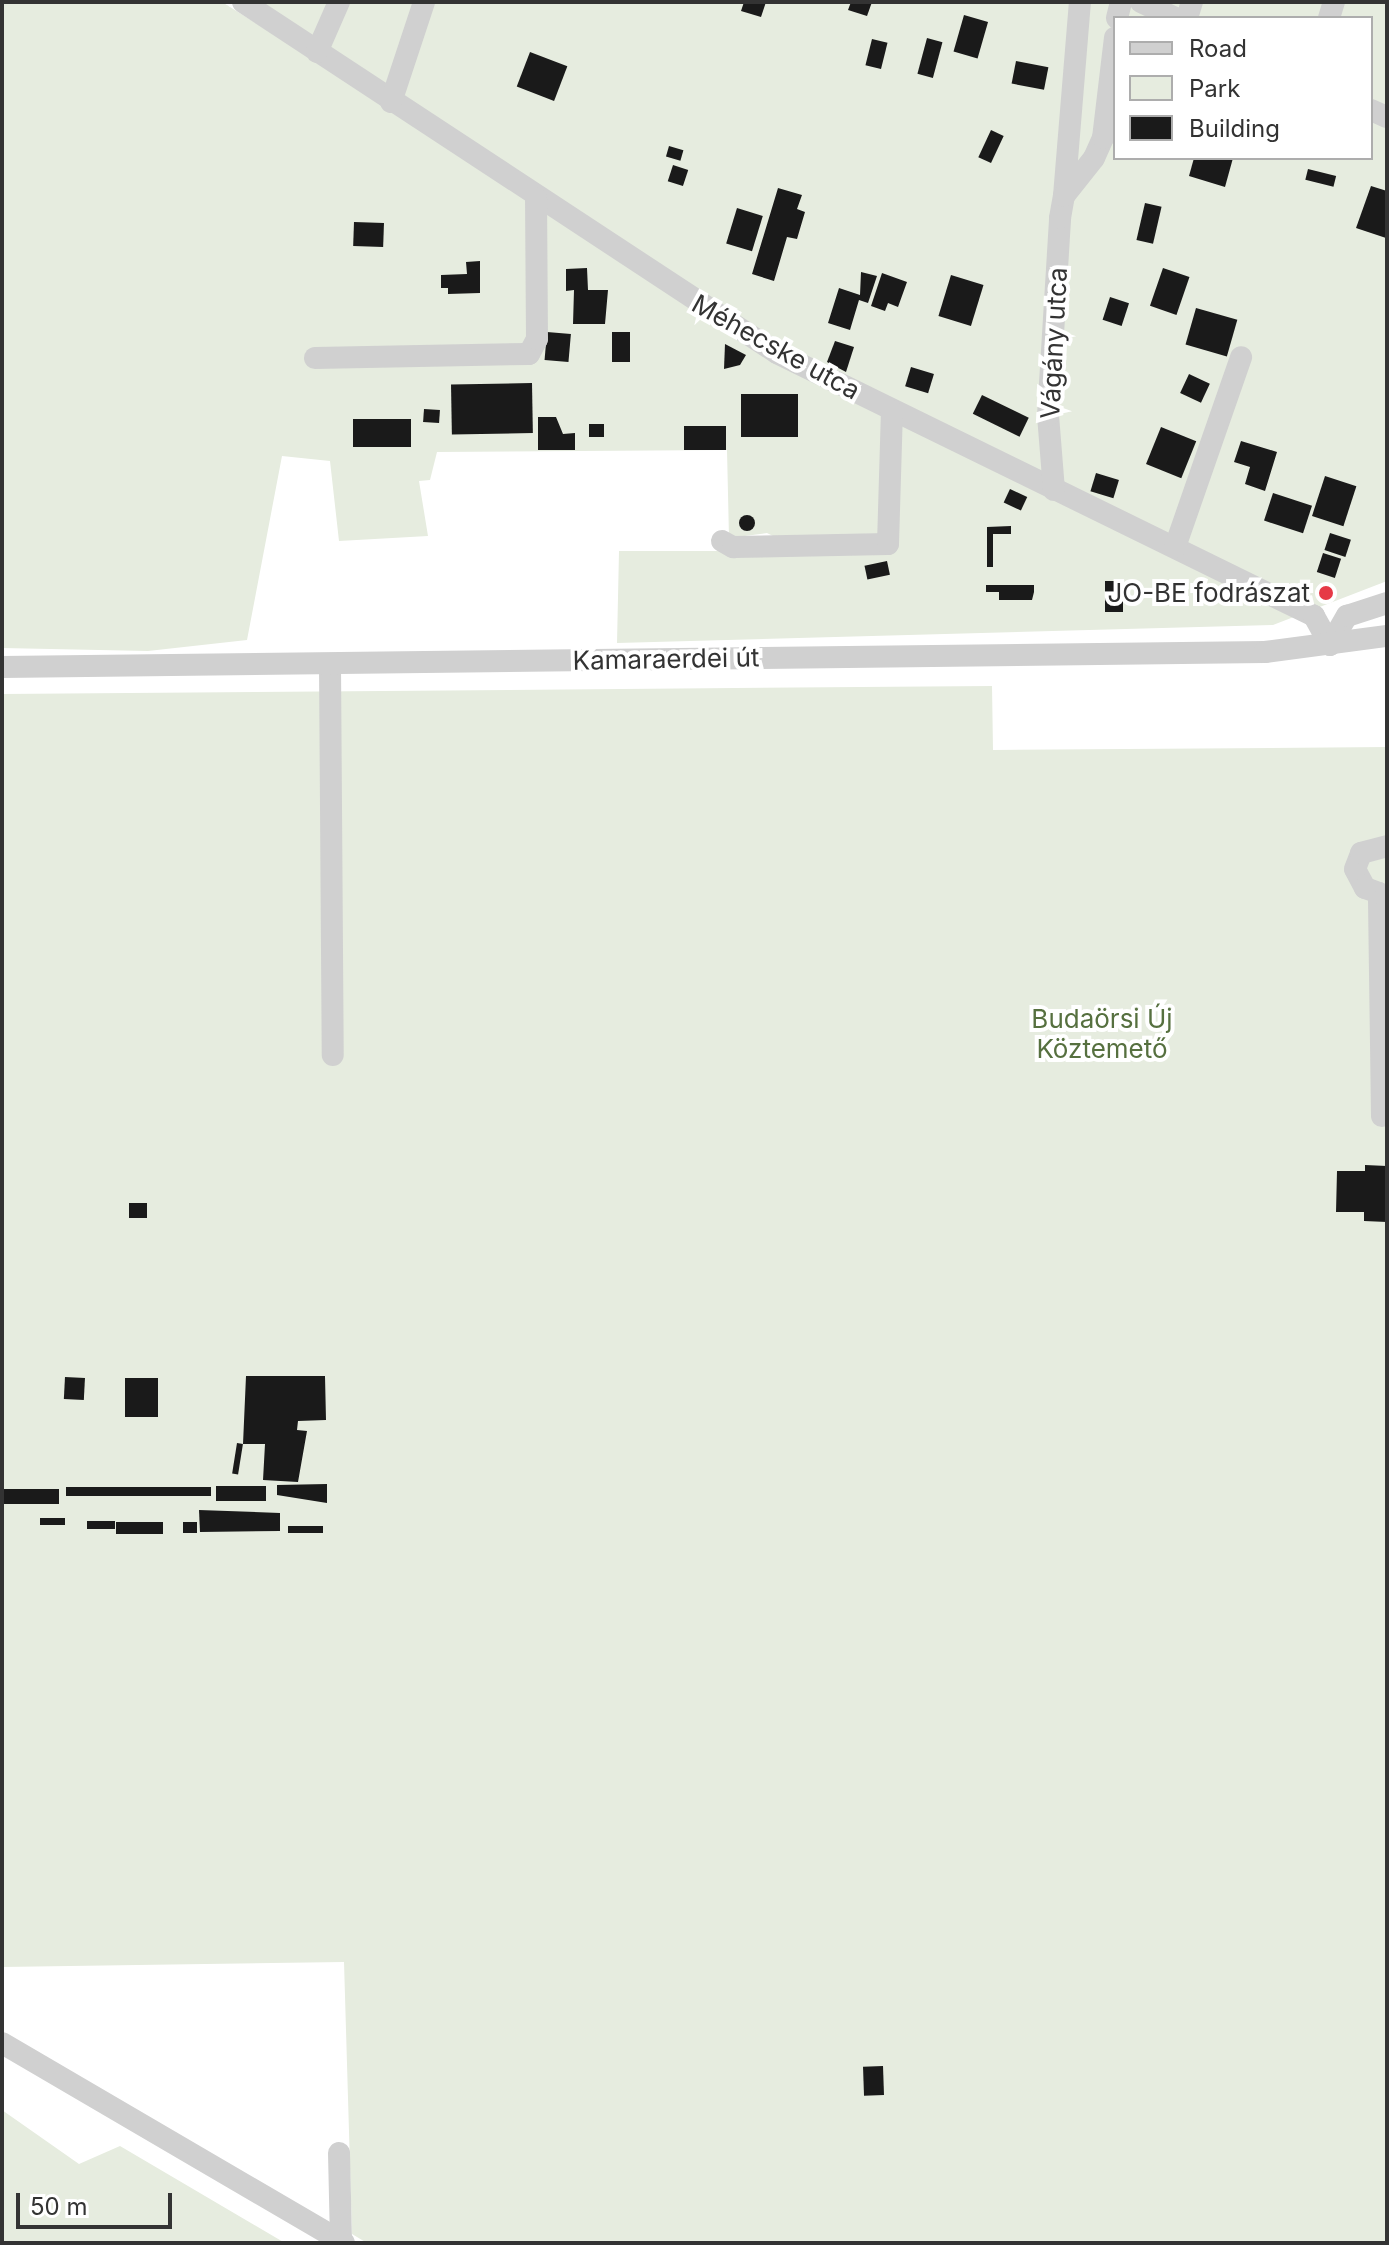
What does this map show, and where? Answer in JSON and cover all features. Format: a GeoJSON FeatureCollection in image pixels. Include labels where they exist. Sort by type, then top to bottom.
{"type":"FeatureCollection","features":[{"type":"Feature","properties":{"kind":"street","name":"Méhecske utca"},"geometry":{"type":"LineString","coordinates":[[243,2],[536,198],[765,346],[1314,616],[1330,645]]}},
{"type":"Feature","properties":{"kind":"street"},"geometry":{"type":"LineString","coordinates":[[317,52],[339,2]]}},
{"type":"Feature","properties":{"kind":"street"},"geometry":{"type":"LineString","coordinates":[[391,102],[424,2]]}},
{"type":"Feature","properties":{"kind":"street","name":"Vágány utca"},"geometry":{"type":"LineString","coordinates":[[1054,490],[1048,416],[1080,2]]}},
{"type":"Feature","properties":{"kind":"street"},"geometry":{"type":"LineString","coordinates":[[1141,2],[1171,16]]}},
{"type":"Feature","properties":{"kind":"street"},"geometry":{"type":"LineString","coordinates":[[1064,196],[1094,158],[1103,138],[1113,55]]}},
{"type":"Feature","properties":{"kind":"street"},"geometry":{"type":"LineString","coordinates":[[315,358],[529,354],[537,339],[536,198]]}},
{"type":"Feature","properties":{"kind":"street"},"geometry":{"type":"LineString","coordinates":[[1175,547],[1241,357]]}},
{"type":"Feature","properties":{"kind":"street"},"geometry":{"type":"LineString","coordinates":[[722,541],[733,547],[888,544],[892,411]]}},
{"type":"Feature","properties":{"kind":"street"},"geometry":{"type":"LineString","coordinates":[[1330,645],[1347,616],[1387,603]]}},
{"type":"Feature","properties":{"kind":"street","name":"Kamaraerdei út"},"geometry":{"type":"LineString","coordinates":[[2,667],[1265,652],[1387,636]]}},
{"type":"Feature","properties":{"kind":"street"},"geometry":{"type":"LineString","coordinates":[[330,664],[333,1055]]}},
{"type":"Feature","properties":{"kind":"street"},"geometry":{"type":"LineString","coordinates":[[1382,1116],[1379,893],[1365,888],[1355,869],[1361,853],[1387,846]]}},
{"type":"Feature","properties":{"kind":"street"},"geometry":{"type":"LineString","coordinates":[[2,2043],[342,2242]]}},
{"type":"Feature","properties":{"kind":"street"},"geometry":{"type":"LineString","coordinates":[[339,2153],[342,2242]]}},
{"type":"Feature","properties":{"kind":"green space"},"geometry":{"type":"Polygon","coordinates":[[[2,2],[222,2],[259,25],[260,2],[1387,2],[1387,581],[1273,625],[617,643],[619,551],[803,551],[767,533],[729,538],[727,450],[437,452],[430,480],[419,481],[428,536],[339,541],[330,461],[282,456],[247,640],[148,651],[2,648],[2,2]]]}},
{"type":"Feature","properties":{"kind":"green space","name":"Budaörsi Új Köztemető"},"geometry":{"type":"Polygon","coordinates":[[[992,686],[993,750],[1387,747],[1387,2243],[367,2243],[352,2234],[344,1962],[2,1967],[2,694],[992,686]]]}},
{"type":"Feature","properties":{"kind":"green space"},"geometry":{"type":"Polygon","coordinates":[[[2,2110],[79,2164],[120,2146],[285,2243],[2,2243],[2,2110]]]}},
{"type":"Feature","properties":{"kind":"building"},"geometry":{"type":"Polygon","coordinates":[[[744,2],[766,2],[761,17],[741,11],[744,2]]]}},
{"type":"Feature","properties":{"kind":"building"},"geometry":{"type":"Polygon","coordinates":[[[851,2],[872,2],[867,16],[848,10],[851,2]]]}},
{"type":"Feature","properties":{"kind":"building"},"geometry":{"type":"Polygon","coordinates":[[[964,15],[988,22],[978,58],[954,52],[964,15]]]}},
{"type":"Feature","properties":{"kind":"building"},"geometry":{"type":"Polygon","coordinates":[[[927,38],[942,42],[933,78],[917,74],[927,38]]]}},
{"type":"Feature","properties":{"kind":"building"},"geometry":{"type":"Polygon","coordinates":[[[872,39],[888,43],[881,69],[865,65],[872,39]]]}},
{"type":"Feature","properties":{"kind":"building"},"geometry":{"type":"Polygon","coordinates":[[[530,52],[567,66],[554,101],[517,87],[530,52]]]}},
{"type":"Feature","properties":{"kind":"building"},"geometry":{"type":"Polygon","coordinates":[[[1016,61],[1048,67],[1044,90],[1012,84],[1016,61]]]}},
{"type":"Feature","properties":{"kind":"building"},"geometry":{"type":"Polygon","coordinates":[[[991,130],[1004,136],[991,163],[978,157],[991,130]]]}},
{"type":"Feature","properties":{"kind":"building"},"geometry":{"type":"Polygon","coordinates":[[[669,146],[683,150],[680,161],[666,157],[669,146]]]}},
{"type":"Feature","properties":{"kind":"building"},"geometry":{"type":"Polygon","coordinates":[[[1193,160],[1232,160],[1225,187],[1189,176],[1193,160]]]}},
{"type":"Feature","properties":{"kind":"building"},"geometry":{"type":"Polygon","coordinates":[[[673,165],[688,170],[683,186],[668,181],[673,165]]]}},
{"type":"Feature","properties":{"kind":"building"},"geometry":{"type":"Polygon","coordinates":[[[1308,169],[1336,176],[1333,187],[1305,180],[1308,169]]]}},
{"type":"Feature","properties":{"kind":"building"},"geometry":{"type":"Polygon","coordinates":[[[1371,186],[1387,191],[1386,238],[1356,228],[1371,186]]]}},
{"type":"Feature","properties":{"kind":"building"},"geometry":{"type":"Polygon","coordinates":[[[778,188],[802,195],[797,209],[805,212],[797,239],[787,237],[774,281],[752,274],[778,188]]]}},
{"type":"Feature","properties":{"kind":"building"},"geometry":{"type":"Polygon","coordinates":[[[1145,203],[1162,207],[1153,244],[1136,240],[1145,203]]]}},
{"type":"Feature","properties":{"kind":"building"},"geometry":{"type":"Polygon","coordinates":[[[737,208],[763,216],[752,251],[726,243],[737,208]]]}},
{"type":"Feature","properties":{"kind":"building"},"geometry":{"type":"Polygon","coordinates":[[[354,222],[384,223],[383,247],[353,246],[354,222]]]}},
{"type":"Feature","properties":{"kind":"building"},"geometry":{"type":"Polygon","coordinates":[[[480,261],[480,293],[448,294],[448,288],[441,288],[441,275],[467,274],[466,262],[480,261]]]}},
{"type":"Feature","properties":{"kind":"building"},"geometry":{"type":"Polygon","coordinates":[[[587,268],[588,290],[608,290],[605,324],[573,324],[574,290],[566,291],[566,269],[587,268]]]}},
{"type":"Feature","properties":{"kind":"building"},"geometry":{"type":"Polygon","coordinates":[[[1163,268],[1189,277],[1176,315],[1150,306],[1163,268]]]}},
{"type":"Feature","properties":{"kind":"building"},"geometry":{"type":"Polygon","coordinates":[[[861,272],[877,276],[868,303],[859,300],[850,330],[828,323],[839,288],[860,295],[861,272]]]}},
{"type":"Feature","properties":{"kind":"building"},"geometry":{"type":"Polygon","coordinates":[[[882,273],[907,282],[898,307],[888,303],[885,311],[871,306],[882,273]]]}},
{"type":"Feature","properties":{"kind":"building"},"geometry":{"type":"Polygon","coordinates":[[[951,275],[984,285],[971,326],[938,316],[951,275]]]}},
{"type":"Feature","properties":{"kind":"building"},"geometry":{"type":"Polygon","coordinates":[[[1110,297],[1129,303],[1122,326],[1103,320],[1110,297]]]}},
{"type":"Feature","properties":{"kind":"building"},"geometry":{"type":"Polygon","coordinates":[[[1196,308],[1237,320],[1227,356],[1186,345],[1196,308]]]}},
{"type":"Feature","properties":{"kind":"building"},"geometry":{"type":"Polygon","coordinates":[[[547,332],[571,334],[568,362],[545,360],[547,332]]]}},
{"type":"Feature","properties":{"kind":"building"},"geometry":{"type":"Polygon","coordinates":[[[612,332],[630,332],[630,362],[612,362],[612,332]]]}},
{"type":"Feature","properties":{"kind":"building"},"geometry":{"type":"Polygon","coordinates":[[[835,341],[854,347],[846,372],[827,362],[835,341]]]}},
{"type":"Feature","properties":{"kind":"building"},"geometry":{"type":"Polygon","coordinates":[[[725,344],[746,355],[740,365],[724,369],[725,344]]]}},
{"type":"Feature","properties":{"kind":"building"},"geometry":{"type":"Polygon","coordinates":[[[911,367],[934,374],[928,393],[905,386],[911,367]]]}},
{"type":"Feature","properties":{"kind":"building"},"geometry":{"type":"Polygon","coordinates":[[[1189,374],[1210,384],[1201,403],[1180,393],[1189,374]]]}},
{"type":"Feature","properties":{"kind":"building"},"geometry":{"type":"Polygon","coordinates":[[[532,383],[533,433],[452,434],[451,384],[532,383]]]}},
{"type":"Feature","properties":{"kind":"building"},"geometry":{"type":"Polygon","coordinates":[[[741,394],[798,394],[798,437],[741,437],[741,394]]]}},
{"type":"Feature","properties":{"kind":"building"},"geometry":{"type":"Polygon","coordinates":[[[982,395],[1029,418],[1020,437],[973,414],[982,395]]]}},
{"type":"Feature","properties":{"kind":"building"},"geometry":{"type":"Polygon","coordinates":[[[424,409],[440,410],[439,423],[423,422],[424,409]]]}},
{"type":"Feature","properties":{"kind":"building"},"geometry":{"type":"Polygon","coordinates":[[[538,417],[556,417],[563,434],[575,433],[575,450],[538,450],[538,417]]]}},
{"type":"Feature","properties":{"kind":"building"},"geometry":{"type":"Polygon","coordinates":[[[353,419],[411,419],[411,447],[353,447],[353,419]]]}},
{"type":"Feature","properties":{"kind":"building"},"geometry":{"type":"Polygon","coordinates":[[[589,424],[604,424],[604,437],[589,437],[589,424]]]}},
{"type":"Feature","properties":{"kind":"building"},"geometry":{"type":"Polygon","coordinates":[[[684,426],[726,426],[726,450],[684,450],[684,426]]]}},
{"type":"Feature","properties":{"kind":"building"},"geometry":{"type":"Polygon","coordinates":[[[1161,427],[1196,441],[1181,478],[1146,464],[1161,427]]]}},
{"type":"Feature","properties":{"kind":"building"},"geometry":{"type":"Polygon","coordinates":[[[1241,441],[1277,452],[1265,491],[1245,484],[1250,467],[1234,462],[1241,441]]]}},
{"type":"Feature","properties":{"kind":"building"},"geometry":{"type":"Polygon","coordinates":[[[1096,473],[1119,480],[1113,498],[1090,491],[1096,473]]]}},
{"type":"Feature","properties":{"kind":"building"},"geometry":{"type":"Polygon","coordinates":[[[1325,476],[1356,486],[1343,526],[1312,516],[1325,476]]]}},
{"type":"Feature","properties":{"kind":"building"},"geometry":{"type":"Polygon","coordinates":[[[1010,489],[1027,497],[1021,511],[1004,503],[1010,489]]]}},
{"type":"Feature","properties":{"kind":"building"},"geometry":{"type":"Polygon","coordinates":[[[1273,493],[1312,506],[1303,533],[1264,521],[1273,493]]]}},
{"type":"Feature","properties":{"kind":"building"},"geometry":{"type":"Polygon","coordinates":[[[744,515],[750,515],[755,523],[753,529],[744,531],[739,526],[739,520],[744,515]]]}},
{"type":"Feature","properties":{"kind":"building"},"geometry":{"type":"Polygon","coordinates":[[[1011,526],[1011,534],[993,534],[993,567],[987,567],[987,527],[1011,526]]]}},
{"type":"Feature","properties":{"kind":"building"},"geometry":{"type":"Polygon","coordinates":[[[1330,533],[1351,540],[1345,557],[1324,550],[1330,533]]]}},
{"type":"Feature","properties":{"kind":"building"},"geometry":{"type":"Polygon","coordinates":[[[1323,553],[1341,559],[1335,578],[1317,572],[1323,553]]]}},
{"type":"Feature","properties":{"kind":"building"},"geometry":{"type":"Polygon","coordinates":[[[887,561],[890,575],[867,579],[865,566],[887,561]]]}},
{"type":"Feature","properties":{"kind":"building"},"geometry":{"type":"Polygon","coordinates":[[[1105,581],[1123,581],[1123,612],[1105,612],[1105,581]]]}},
{"type":"Feature","properties":{"kind":"building"},"geometry":{"type":"Polygon","coordinates":[[[986,585],[1034,585],[1034,592],[1032,600],[999,600],[999,592],[986,592],[986,585]]]}},
{"type":"Feature","properties":{"kind":"building"},"geometry":{"type":"Polygon","coordinates":[[[1365,1165],[1387,1166],[1387,1222],[1364,1221],[1364,1212],[1336,1212],[1337,1171],[1365,1171],[1365,1165]]]}},
{"type":"Feature","properties":{"kind":"building"},"geometry":{"type":"Polygon","coordinates":[[[129,1203],[147,1203],[147,1218],[129,1218],[129,1203]]]}},
{"type":"Feature","properties":{"kind":"building"},"geometry":{"type":"Polygon","coordinates":[[[246,1376],[325,1376],[326,1420],[298,1421],[297,1430],[307,1431],[298,1482],[263,1480],[265,1444],[243,1444],[246,1376]]]}},
{"type":"Feature","properties":{"kind":"building"},"geometry":{"type":"Polygon","coordinates":[[[65,1377],[85,1378],[84,1400],[64,1399],[65,1377]]]}},
{"type":"Feature","properties":{"kind":"building"},"geometry":{"type":"Polygon","coordinates":[[[125,1378],[158,1378],[158,1417],[125,1417],[125,1378]]]}},
{"type":"Feature","properties":{"kind":"building"},"geometry":{"type":"Polygon","coordinates":[[[237,1443],[243,1444],[238,1475],[232,1474],[237,1443]]]}},
{"type":"Feature","properties":{"kind":"building"},"geometry":{"type":"Polygon","coordinates":[[[327,1484],[327,1503],[277,1495],[277,1485],[327,1484]]]}},
{"type":"Feature","properties":{"kind":"building"},"geometry":{"type":"Polygon","coordinates":[[[216,1486],[266,1486],[266,1501],[216,1501],[216,1486]]]}},
{"type":"Feature","properties":{"kind":"building"},"geometry":{"type":"Polygon","coordinates":[[[66,1487],[211,1487],[211,1496],[66,1496],[66,1487]]]}},
{"type":"Feature","properties":{"kind":"building"},"geometry":{"type":"Polygon","coordinates":[[[2,1489],[59,1489],[59,1504],[2,1504],[2,1489]]]}},
{"type":"Feature","properties":{"kind":"building"},"geometry":{"type":"Polygon","coordinates":[[[199,1510],[280,1513],[280,1531],[200,1532],[199,1510]]]}},
{"type":"Feature","properties":{"kind":"building"},"geometry":{"type":"Polygon","coordinates":[[[40,1518],[65,1518],[65,1525],[40,1525],[40,1518]]]}},
{"type":"Feature","properties":{"kind":"building"},"geometry":{"type":"Polygon","coordinates":[[[87,1521],[115,1521],[115,1529],[87,1529],[87,1521]]]}},
{"type":"Feature","properties":{"kind":"building"},"geometry":{"type":"Polygon","coordinates":[[[116,1522],[163,1522],[163,1534],[116,1534],[116,1522]]]}},
{"type":"Feature","properties":{"kind":"building"},"geometry":{"type":"Polygon","coordinates":[[[183,1522],[197,1522],[197,1533],[183,1533],[183,1522]]]}},
{"type":"Feature","properties":{"kind":"building"},"geometry":{"type":"Polygon","coordinates":[[[288,1526],[323,1526],[323,1533],[288,1533],[288,1526]]]}},
{"type":"Feature","properties":{"kind":"building"},"geometry":{"type":"Polygon","coordinates":[[[883,2066],[884,2095],[864,2096],[863,2067],[883,2066]]]}},
{"type":"Feature","properties":{"kind":"place","name":"JO-BE fodrászat"},"geometry":{"type":"Point","coordinates":[1326,593]}}]}
